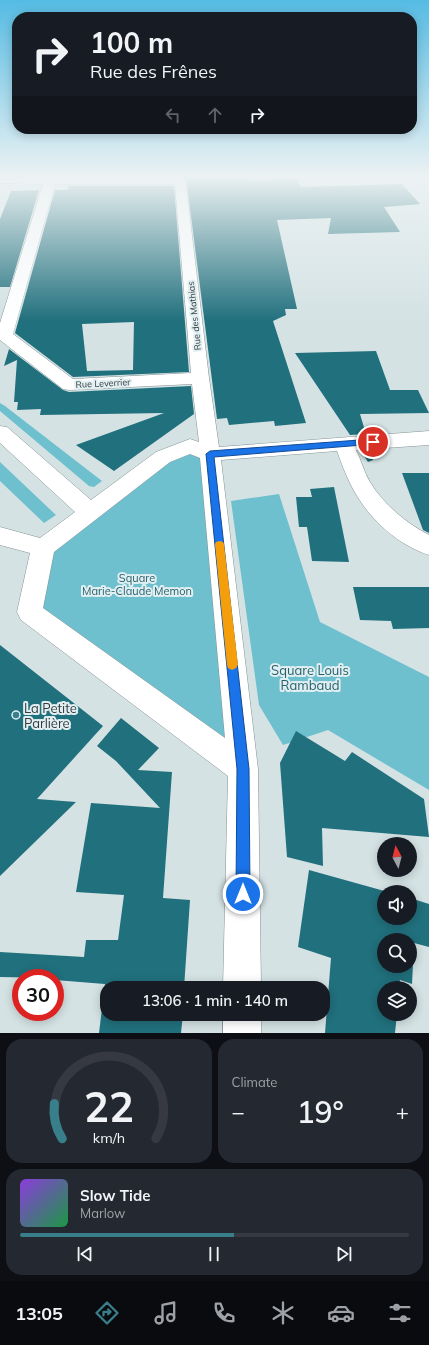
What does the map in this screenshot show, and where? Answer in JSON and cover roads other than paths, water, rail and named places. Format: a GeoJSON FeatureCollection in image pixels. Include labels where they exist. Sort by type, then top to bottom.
{"type":"FeatureCollection","features":[{"type":"Feature","properties":{"kind":"street"},"geometry":{"type":"LineString","coordinates":[[2,334],[6,306],[34,225]]}},
{"type":"Feature","properties":{"kind":"street","name":"Rue des Mathias"},"geometry":{"type":"LineString","coordinates":[[185,225],[200,378],[200,450],[237,765],[242,981]]}},
{"type":"Feature","properties":{"kind":"street","name":"Rue Leverrier"},"geometry":{"type":"LineString","coordinates":[[2,334],[69,385],[200,378]]}},
{"type":"Feature","properties":{"kind":"street"},"geometry":{"type":"LineString","coordinates":[[0,432],[90,512]]}},
{"type":"Feature","properties":{"kind":"street"},"geometry":{"type":"LineString","coordinates":[[237,765],[30,612],[42,548],[163,457],[200,450],[344,444],[429,438]]}},
{"type":"Feature","properties":{"kind":"street"},"geometry":{"type":"LineString","coordinates":[[344,444],[361,485],[378,508],[401,530],[414,539],[429,546]]}},
{"type":"Feature","properties":{"kind":"street"},"geometry":{"type":"LineString","coordinates":[[0,536],[42,548]]}},
{"type":"Feature","properties":{"kind":"street"},"geometry":{"type":"LineString","coordinates":[[242,1021],[242,1033]]}},
{"type":"Feature","properties":{"kind":"place","name":"La Petite Parlière"},"geometry":{"type":"Point","coordinates":[16,715]}},
{"type":"Feature","properties":{"kind":"park label","name":"Square Marie-Claude Memon"},"geometry":{"type":"Point","coordinates":[137,584]}},
{"type":"Feature","properties":{"kind":"park label","name":"Square Louis Rambaud"},"geometry":{"type":"Point","coordinates":[310,678]}}]}
